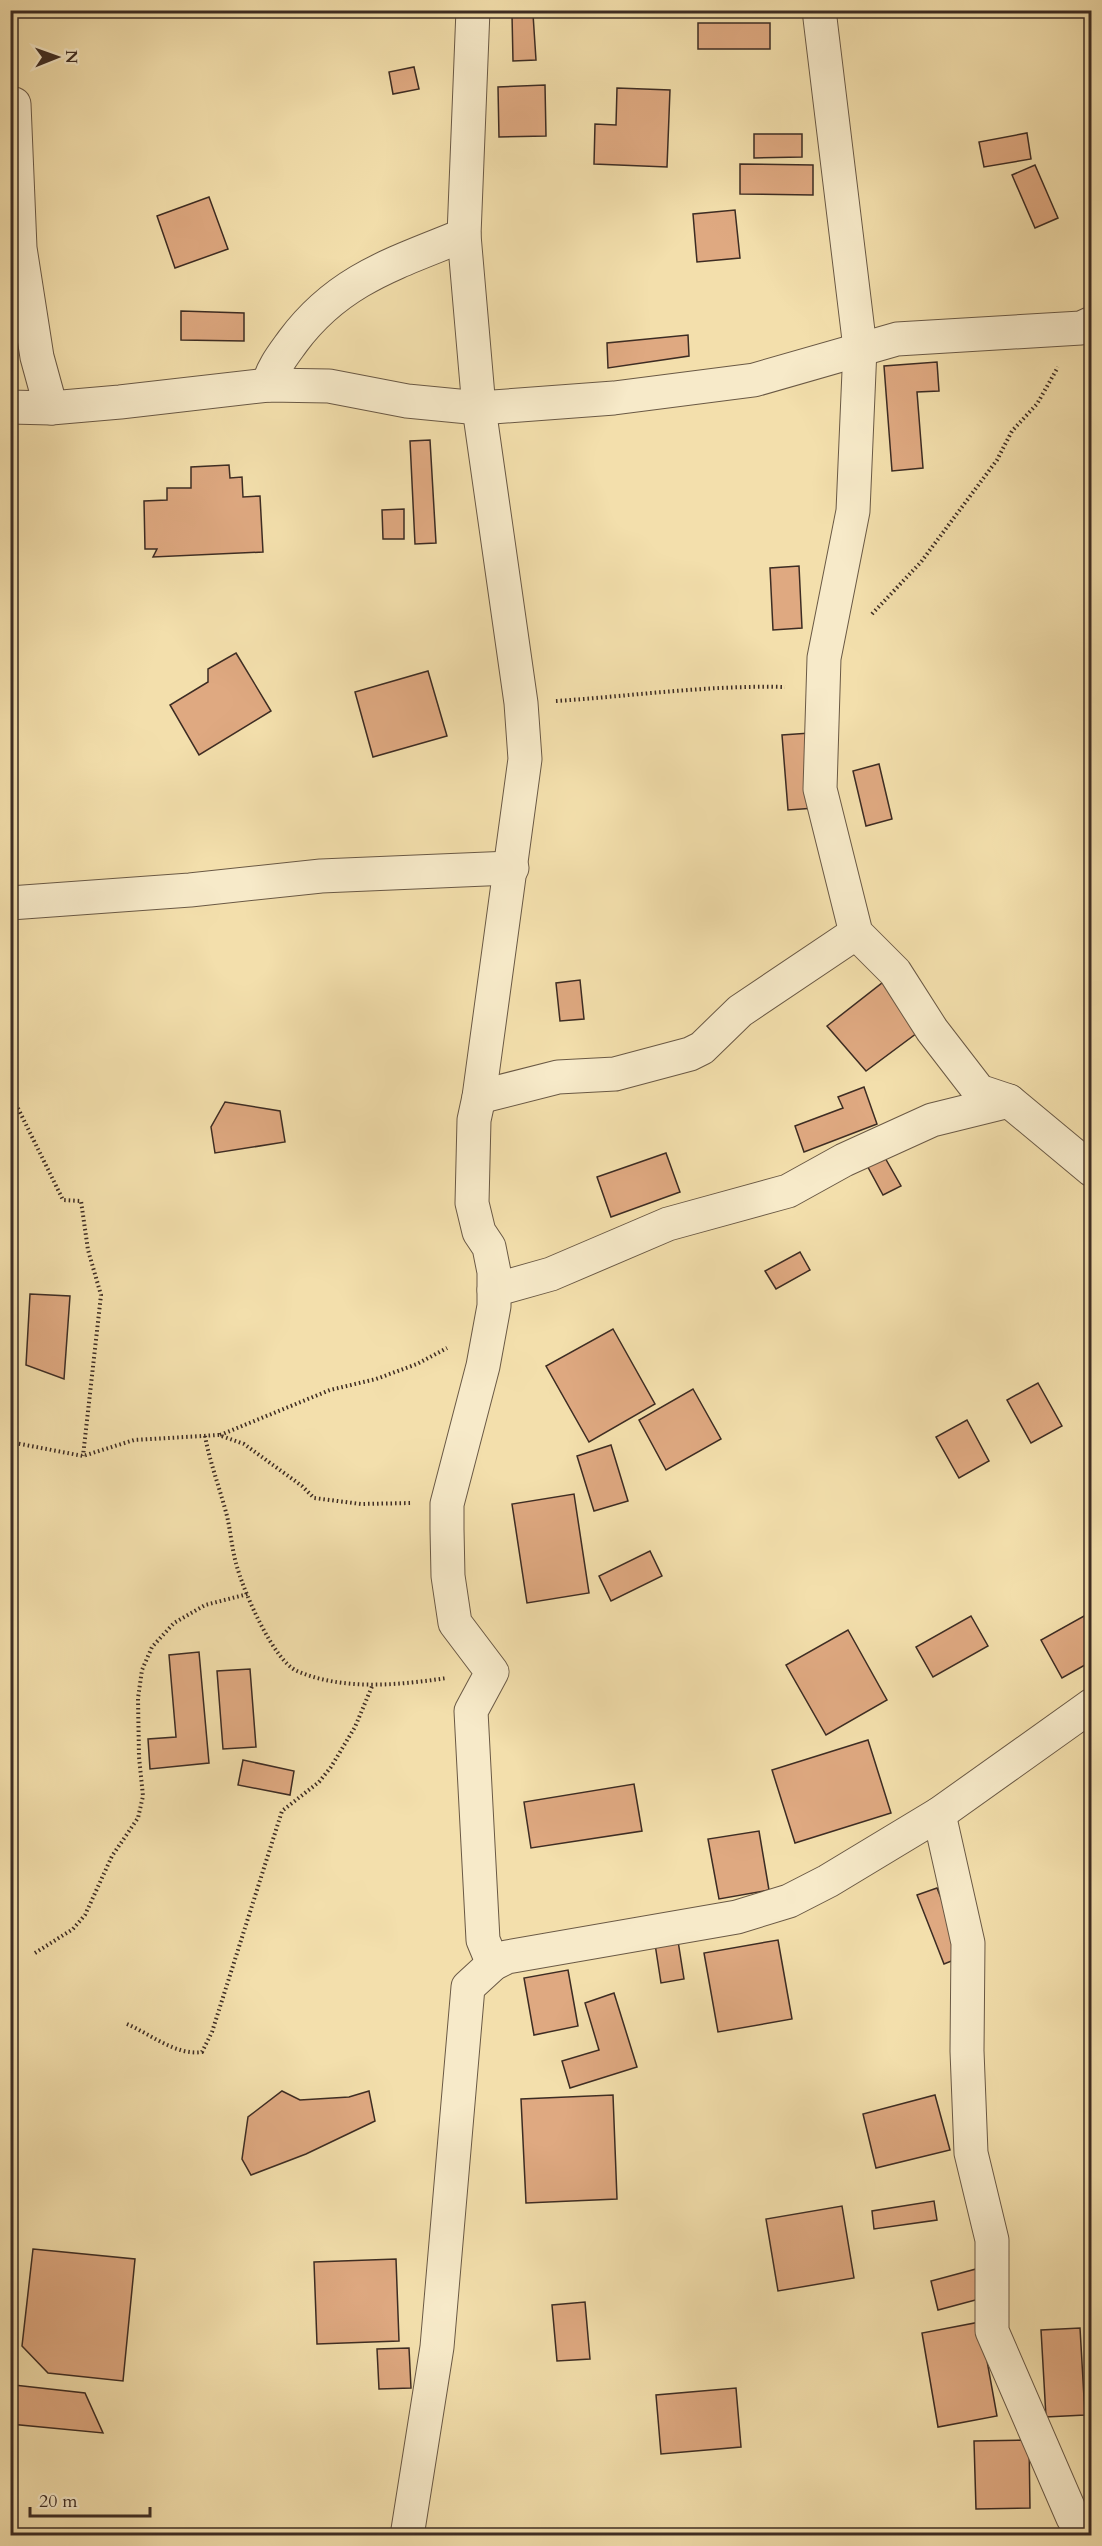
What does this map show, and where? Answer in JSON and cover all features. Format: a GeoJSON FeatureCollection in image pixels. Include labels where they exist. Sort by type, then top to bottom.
{"type":"FeatureCollection","features":[{"type":"Feature","properties":{"kind":"street"},"geometry":{"type":"LineString","coordinates":[[473,10],[464,235],[479,408],[521,703],[525,759],[512,868],[474,1120],[472,1203],[479,1232],[489,1247],[494,1290],[491,1326],[447,1504],[448,1576],[456,1623],[492,1672],[471,1710],[483,1940],[493,1964]]}},
{"type":"Feature","properties":{"kind":"street"},"geometry":{"type":"LineString","coordinates":[[819,10],[860,348],[853,511],[823,673],[820,789],[856,933],[895,972],[932,1030],[979,1090],[1009,1101],[1092,1170]]}},
{"type":"Feature","properties":{"kind":"street"},"geometry":{"type":"LineString","coordinates":[[14,104],[20,248],[37,357],[51,408]]}},
{"type":"Feature","properties":{"kind":"street"},"geometry":{"type":"LineString","coordinates":[[268,384],[273,368],[300,331],[334,296],[364,277],[464,235]]}},
{"type":"Feature","properties":{"kind":"street"},"geometry":{"type":"LineString","coordinates":[[10,407],[51,408],[120,402],[268,384],[329,386],[407,401],[479,408],[614,398],[754,380],[897,339],[1086,326]]}},
{"type":"Feature","properties":{"kind":"street"},"geometry":{"type":"LineString","coordinates":[[10,903],[190,890],[321,876],[512,868]]}},
{"type":"Feature","properties":{"kind":"street"},"geometry":{"type":"LineString","coordinates":[[479,1097],[558,1077],[615,1074],[690,1054],[702,1048],[740,1011],[856,933]]}},
{"type":"Feature","properties":{"kind":"street"},"geometry":{"type":"LineString","coordinates":[[494,1290],[551,1274],[668,1224],[788,1191],[861,1152],[932,1120],[1009,1101]]}},
{"type":"Feature","properties":{"kind":"street"},"geometry":{"type":"LineString","coordinates":[[407,2535],[437,2347],[454,2169],[465,1999],[468,1987],[493,1964],[507,1957],[738,1917],[789,1901],[828,1881],[939,1814],[1092,1705]]}},
{"type":"Feature","properties":{"kind":"street"},"geometry":{"type":"LineString","coordinates":[[939,1814],[968,1943],[967,2051],[971,2153],[992,2240],[992,2331],[1073,2520]]}},
{"type":"Feature","properties":{"kind":"path"},"geometry":{"type":"LineString","coordinates":[[521,703],[736,686],[823,673],[921,562],[997,460],[1012,431],[1037,404],[1086,326]]}},
{"type":"Feature","properties":{"kind":"path"},"geometry":{"type":"LineString","coordinates":[[10,1092],[63,1200],[81,1201],[88,1250],[98,1280],[101,1295],[83,1456]]}},
{"type":"Feature","properties":{"kind":"path"},"geometry":{"type":"LineString","coordinates":[[219,1436],[330,1390],[376,1379],[417,1364],[491,1326]]}},
{"type":"Feature","properties":{"kind":"path"},"geometry":{"type":"LineString","coordinates":[[205,1436],[227,1517],[237,1569],[274,1648],[295,1671],[336,1683],[373,1684],[429,1681],[492,1672]]}},
{"type":"Feature","properties":{"kind":"path"},"geometry":{"type":"LineString","coordinates":[[10,1442],[83,1456],[134,1440],[219,1436],[244,1444],[302,1486],[314,1498],[361,1504],[447,1504]]}},
{"type":"Feature","properties":{"kind":"path"},"geometry":{"type":"LineString","coordinates":[[35,1953],[73,1929],[85,1915],[107,1865],[138,1818],[143,1796],[139,1757],[138,1698],[142,1670],[152,1647],[174,1623],[205,1605],[248,1594]]}},
{"type":"Feature","properties":{"kind":"path"},"geometry":{"type":"LineString","coordinates":[[127,2024],[191,2054],[202,2052],[212,2032],[282,1811],[319,1782],[331,1767],[355,1727],[373,1684]]}},
{"type":"Feature","properties":{"kind":"building"},"geometry":{"type":"Polygon","coordinates":[[[533,14],[536,60],[513,61],[512,15],[533,14]]]}},
{"type":"Feature","properties":{"kind":"building"},"geometry":{"type":"Polygon","coordinates":[[[698,23],[770,23],[770,49],[698,49],[698,23]]]}},
{"type":"Feature","properties":{"kind":"building"},"geometry":{"type":"Polygon","coordinates":[[[414,67],[419,89],[393,94],[389,72],[414,67]]]}},
{"type":"Feature","properties":{"kind":"building"},"geometry":{"type":"Polygon","coordinates":[[[545,85],[546,136],[499,137],[498,87],[545,85]]]}},
{"type":"Feature","properties":{"kind":"building"},"geometry":{"type":"Polygon","coordinates":[[[617,88],[670,90],[667,167],[594,164],[595,124],[616,125],[617,88]]]}},
{"type":"Feature","properties":{"kind":"building"},"geometry":{"type":"Polygon","coordinates":[[[1027,133],[1031,159],[984,167],[979,142],[1027,133]]]}},
{"type":"Feature","properties":{"kind":"building"},"geometry":{"type":"Polygon","coordinates":[[[754,134],[802,134],[802,157],[754,158],[754,134]]]}},
{"type":"Feature","properties":{"kind":"building"},"geometry":{"type":"Polygon","coordinates":[[[740,164],[813,165],[813,195],[740,194],[740,164]]]}},
{"type":"Feature","properties":{"kind":"building"},"geometry":{"type":"Polygon","coordinates":[[[1035,165],[1058,218],[1035,228],[1012,175],[1035,165]]]}},
{"type":"Feature","properties":{"kind":"building"},"geometry":{"type":"Polygon","coordinates":[[[209,197],[228,249],[175,268],[157,216],[209,197]]]}},
{"type":"Feature","properties":{"kind":"building"},"geometry":{"type":"Polygon","coordinates":[[[735,210],[740,258],[697,262],[693,214],[735,210]]]}},
{"type":"Feature","properties":{"kind":"building"},"geometry":{"type":"Polygon","coordinates":[[[181,311],[244,313],[244,341],[181,340],[181,311]]]}},
{"type":"Feature","properties":{"kind":"building"},"geometry":{"type":"Polygon","coordinates":[[[688,335],[689,356],[608,368],[607,343],[688,335]]]}},
{"type":"Feature","properties":{"kind":"building"},"geometry":{"type":"Polygon","coordinates":[[[937,362],[939,391],[917,392],[923,468],[892,471],[884,366],[937,362]]]}},
{"type":"Feature","properties":{"kind":"building"},"geometry":{"type":"Polygon","coordinates":[[[430,440],[436,543],[415,544],[410,441],[430,440]]]}},
{"type":"Feature","properties":{"kind":"building"},"geometry":{"type":"Polygon","coordinates":[[[229,465],[230,478],[242,477],[243,497],[260,496],[263,552],[153,557],[157,549],[145,549],[144,501],[167,500],[167,488],[191,488],[191,467],[229,465]]]}},
{"type":"Feature","properties":{"kind":"building"},"geometry":{"type":"Polygon","coordinates":[[[404,509],[404,539],[383,539],[382,510],[404,509]]]}},
{"type":"Feature","properties":{"kind":"building"},"geometry":{"type":"Polygon","coordinates":[[[799,566],[802,628],[773,630],[770,568],[799,566]]]}},
{"type":"Feature","properties":{"kind":"building"},"geometry":{"type":"Polygon","coordinates":[[[236,653],[271,711],[199,755],[170,705],[208,682],[208,669],[236,653]]]}},
{"type":"Feature","properties":{"kind":"building"},"geometry":{"type":"Polygon","coordinates":[[[428,671],[447,736],[373,757],[355,692],[428,671]]]}},
{"type":"Feature","properties":{"kind":"building"},"geometry":{"type":"Polygon","coordinates":[[[810,733],[815,808],[788,810],[782,735],[810,733]]]}},
{"type":"Feature","properties":{"kind":"building"},"geometry":{"type":"Polygon","coordinates":[[[879,764],[892,819],[866,826],[853,771],[879,764]]]}},
{"type":"Feature","properties":{"kind":"building"},"geometry":{"type":"Polygon","coordinates":[[[891,976],[921,1030],[866,1071],[827,1026],[891,976]]]}},
{"type":"Feature","properties":{"kind":"building"},"geometry":{"type":"Polygon","coordinates":[[[580,980],[584,1019],[560,1021],[556,983],[580,980]]]}},
{"type":"Feature","properties":{"kind":"building"},"geometry":{"type":"Polygon","coordinates":[[[864,1087],[877,1124],[804,1152],[795,1126],[843,1108],[838,1097],[864,1087]]]}},
{"type":"Feature","properties":{"kind":"building"},"geometry":{"type":"Polygon","coordinates":[[[225,1102],[280,1111],[285,1142],[215,1153],[211,1127],[225,1102]]]}},
{"type":"Feature","properties":{"kind":"building"},"geometry":{"type":"Polygon","coordinates":[[[880,1149],[901,1186],[883,1195],[863,1158],[880,1149]]]}},
{"type":"Feature","properties":{"kind":"building"},"geometry":{"type":"Polygon","coordinates":[[[666,1153],[680,1192],[611,1217],[597,1177],[666,1153]]]}},
{"type":"Feature","properties":{"kind":"building"},"geometry":{"type":"Polygon","coordinates":[[[800,1252],[810,1270],[776,1289],[765,1271],[800,1252]]]}},
{"type":"Feature","properties":{"kind":"building"},"geometry":{"type":"Polygon","coordinates":[[[30,1294],[70,1296],[64,1379],[26,1365],[30,1294]]]}},
{"type":"Feature","properties":{"kind":"building"},"geometry":{"type":"Polygon","coordinates":[[[613,1329],[655,1404],[589,1442],[546,1366],[613,1329]]]}},
{"type":"Feature","properties":{"kind":"building"},"geometry":{"type":"Polygon","coordinates":[[[1038,1383],[1062,1426],[1031,1443],[1007,1400],[1038,1383]]]}},
{"type":"Feature","properties":{"kind":"building"},"geometry":{"type":"Polygon","coordinates":[[[693,1389],[721,1439],[666,1470],[639,1420],[693,1389]]]}},
{"type":"Feature","properties":{"kind":"building"},"geometry":{"type":"Polygon","coordinates":[[[967,1420],[989,1461],[959,1478],[936,1437],[967,1420]]]}},
{"type":"Feature","properties":{"kind":"building"},"geometry":{"type":"Polygon","coordinates":[[[611,1445],[628,1501],[594,1511],[577,1456],[611,1445]]]}},
{"type":"Feature","properties":{"kind":"building"},"geometry":{"type":"Polygon","coordinates":[[[574,1494],[589,1593],[527,1603],[512,1504],[574,1494]]]}},
{"type":"Feature","properties":{"kind":"building"},"geometry":{"type":"Polygon","coordinates":[[[650,1551],[662,1576],[611,1601],[599,1576],[650,1551]]]}},
{"type":"Feature","properties":{"kind":"building"},"geometry":{"type":"Polygon","coordinates":[[[971,1616],[988,1646],[933,1677],[916,1647],[971,1616]]]}},
{"type":"Feature","properties":{"kind":"building"},"geometry":{"type":"Polygon","coordinates":[[[1084,1616],[1092,1630],[1092,1661],[1062,1678],[1041,1640],[1084,1616]]]}},
{"type":"Feature","properties":{"kind":"building"},"geometry":{"type":"Polygon","coordinates":[[[848,1630],[887,1700],[826,1735],[786,1665],[848,1630]]]}},
{"type":"Feature","properties":{"kind":"building"},"geometry":{"type":"Polygon","coordinates":[[[199,1652],[209,1763],[150,1769],[148,1739],[176,1737],[169,1655],[199,1652]]]}},
{"type":"Feature","properties":{"kind":"building"},"geometry":{"type":"Polygon","coordinates":[[[250,1669],[256,1747],[223,1749],[217,1671],[250,1669]]]}},
{"type":"Feature","properties":{"kind":"building"},"geometry":{"type":"Polygon","coordinates":[[[868,1740],[891,1813],[795,1843],[772,1770],[868,1740]]]}},
{"type":"Feature","properties":{"kind":"building"},"geometry":{"type":"Polygon","coordinates":[[[243,1760],[294,1771],[290,1795],[238,1785],[243,1760]]]}},
{"type":"Feature","properties":{"kind":"building"},"geometry":{"type":"Polygon","coordinates":[[[634,1784],[642,1831],[531,1848],[524,1802],[634,1784]]]}},
{"type":"Feature","properties":{"kind":"building"},"geometry":{"type":"Polygon","coordinates":[[[759,1831],[769,1890],[719,1899],[708,1839],[759,1831]]]}},
{"type":"Feature","properties":{"kind":"building"},"geometry":{"type":"Polygon","coordinates":[[[937,1888],[964,1956],[944,1964],[917,1895],[937,1888]]]}},
{"type":"Feature","properties":{"kind":"building"},"geometry":{"type":"Polygon","coordinates":[[[778,1940],[792,2019],[718,2032],[704,1953],[778,1940]]]}},
{"type":"Feature","properties":{"kind":"building"},"geometry":{"type":"Polygon","coordinates":[[[678,1941],[684,1979],[661,1983],[655,1944],[678,1941]]]}},
{"type":"Feature","properties":{"kind":"building"},"geometry":{"type":"Polygon","coordinates":[[[568,1970],[578,2026],[534,2035],[524,1978],[568,1970]]]}},
{"type":"Feature","properties":{"kind":"building"},"geometry":{"type":"Polygon","coordinates":[[[614,1993],[637,2067],[570,2088],[562,2061],[599,2050],[585,2003],[614,1993]]]}},
{"type":"Feature","properties":{"kind":"building"},"geometry":{"type":"Polygon","coordinates":[[[282,2091],[300,2100],[349,2097],[369,2091],[375,2121],[306,2154],[251,2175],[242,2159],[248,2117],[282,2091]]]}},
{"type":"Feature","properties":{"kind":"building"},"geometry":{"type":"Polygon","coordinates":[[[613,2095],[617,2199],[526,2203],[521,2099],[613,2095]]]}},
{"type":"Feature","properties":{"kind":"building"},"geometry":{"type":"Polygon","coordinates":[[[935,2095],[950,2150],[876,2168],[863,2114],[935,2095]]]}},
{"type":"Feature","properties":{"kind":"building"},"geometry":{"type":"Polygon","coordinates":[[[934,2201],[937,2220],[874,2229],[872,2211],[934,2201]]]}},
{"type":"Feature","properties":{"kind":"building"},"geometry":{"type":"Polygon","coordinates":[[[842,2206],[854,2278],[778,2291],[766,2219],[842,2206]]]}},
{"type":"Feature","properties":{"kind":"building"},"geometry":{"type":"Polygon","coordinates":[[[33,2249],[135,2259],[123,2381],[48,2373],[22,2346],[33,2249]]]}},
{"type":"Feature","properties":{"kind":"building"},"geometry":{"type":"Polygon","coordinates":[[[396,2259],[399,2341],[317,2344],[314,2262],[396,2259]]]}},
{"type":"Feature","properties":{"kind":"building"},"geometry":{"type":"Polygon","coordinates":[[[976,2269],[983,2298],[938,2310],[931,2281],[976,2269]]]}},
{"type":"Feature","properties":{"kind":"building"},"geometry":{"type":"Polygon","coordinates":[[[585,2302],[590,2359],[557,2361],[552,2305],[585,2302]]]}},
{"type":"Feature","properties":{"kind":"building"},"geometry":{"type":"Polygon","coordinates":[[[980,2322],[997,2416],[938,2427],[922,2333],[980,2322]]]}},
{"type":"Feature","properties":{"kind":"building"},"geometry":{"type":"Polygon","coordinates":[[[1080,2328],[1085,2415],[1046,2417],[1041,2330],[1080,2328]]]}},
{"type":"Feature","properties":{"kind":"building"},"geometry":{"type":"Polygon","coordinates":[[[409,2348],[411,2388],[379,2389],[377,2349],[409,2348]]]}},
{"type":"Feature","properties":{"kind":"building"},"geometry":{"type":"Polygon","coordinates":[[[14,2385],[85,2393],[103,2433],[10,2424],[14,2385]]]}},
{"type":"Feature","properties":{"kind":"building"},"geometry":{"type":"Polygon","coordinates":[[[736,2388],[741,2447],[661,2454],[656,2395],[736,2388]]]}},
{"type":"Feature","properties":{"kind":"building"},"geometry":{"type":"Polygon","coordinates":[[[1029,2440],[1030,2508],[976,2509],[974,2441],[1029,2440]]]}}]}
